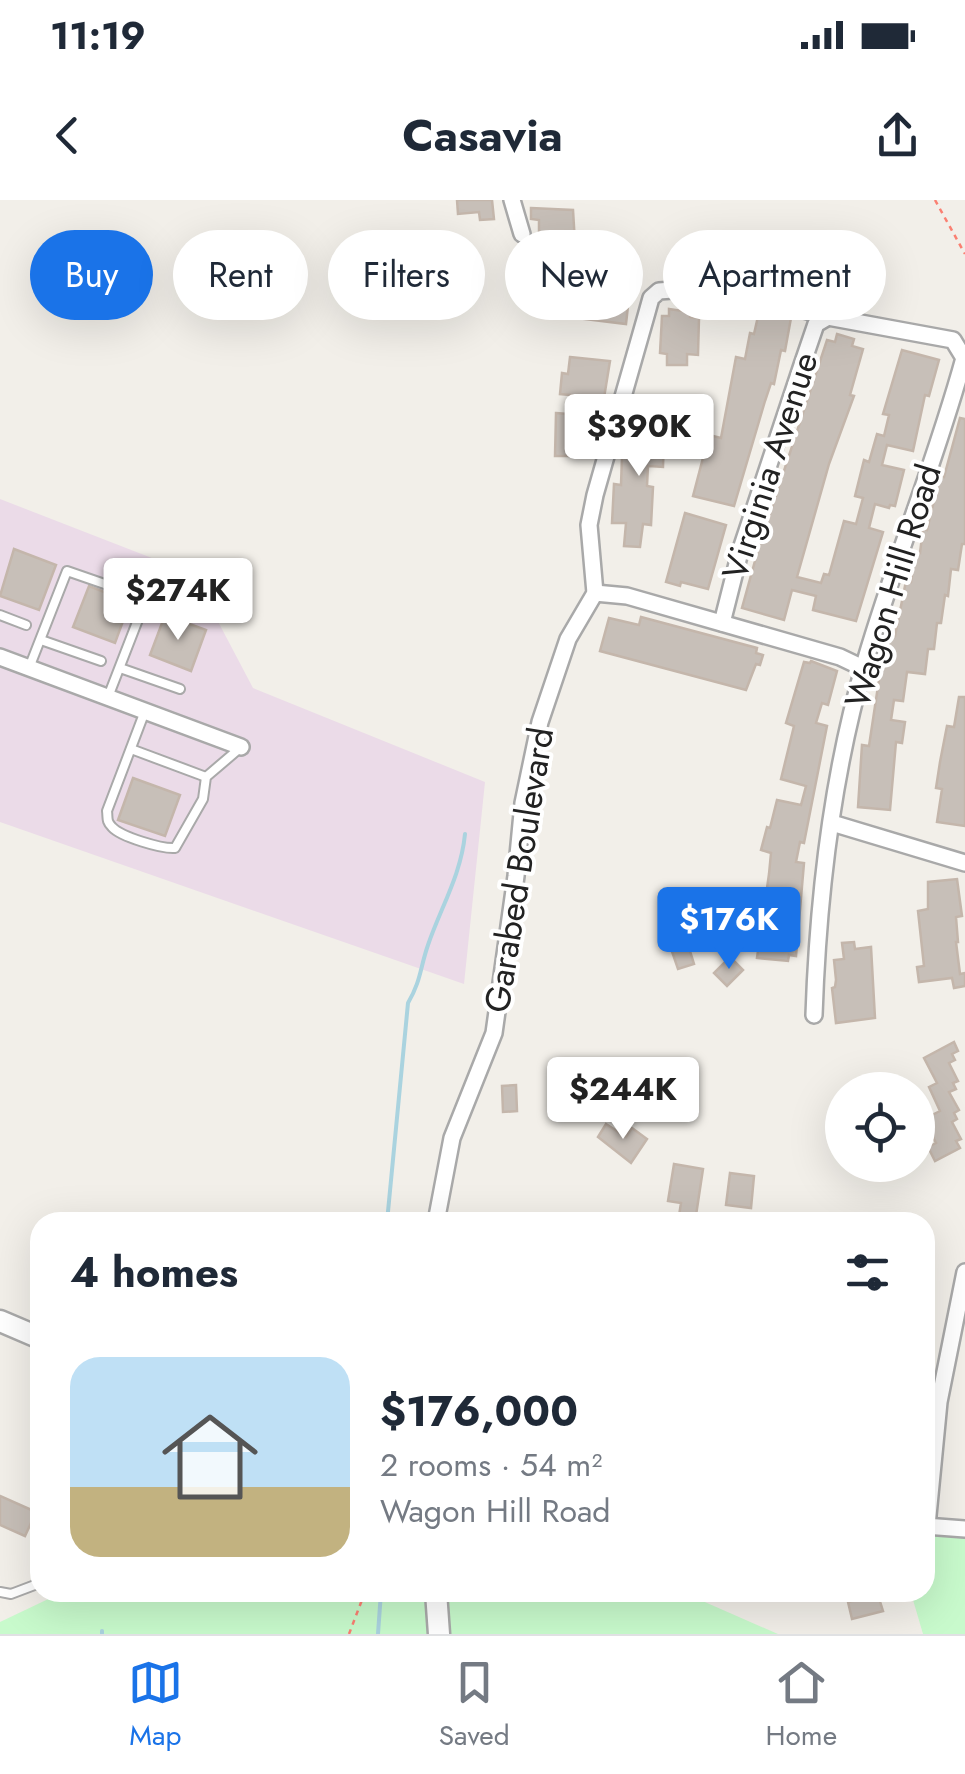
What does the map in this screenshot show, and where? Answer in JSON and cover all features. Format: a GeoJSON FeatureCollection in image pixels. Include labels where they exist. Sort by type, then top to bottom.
{"type":"FeatureCollection","features":[{"type":"Feature","properties":{"kind":"street"},"geometry":{"type":"LineString","coordinates":[[512,200],[521,230]]}},
{"type":"Feature","properties":{"kind":"street","name":"Wagon Hill Road"},"geometry":{"type":"LineString","coordinates":[[595,593],[589,525],[595,495],[646,316],[652,298],[663,291]]}},
{"type":"Feature","properties":{"kind":"street","name":"Virginia Avenue"},"geometry":{"type":"LineString","coordinates":[[722,622],[740,552],[816,324],[823,320]]}},
{"type":"Feature","properties":{"kind":"street","name":"Wagon Hill Road"},"geometry":{"type":"LineString","coordinates":[[814,1015],[821,907],[832,823],[863,668],[959,400],[964,358],[953,340],[844,320]]}},
{"type":"Feature","properties":{"kind":"street"},"geometry":{"type":"LineString","coordinates":[[595,593],[628,596],[722,622],[840,656],[863,668]]}},
{"type":"Feature","properties":{"kind":"street","name":"Garabed Boulevard"},"geometry":{"type":"LineString","coordinates":[[438,1212],[452,1138],[494,1033],[523,803],[540,722],[568,640],[595,593]]}},
{"type":"Feature","properties":{"kind":"street"},"geometry":{"type":"LineString","coordinates":[[0,657],[241,747]]}},
{"type":"Feature","properties":{"kind":"street"},"geometry":{"type":"LineString","coordinates":[[832,823],[965,863]]}},
{"type":"Feature","properties":{"kind":"street"},"geometry":{"type":"LineString","coordinates":[[935,1440],[965,1272]]}},
{"type":"Feature","properties":{"kind":"street"},"geometry":{"type":"LineString","coordinates":[[0,1320],[30,1334]]}},
{"type":"Feature","properties":{"kind":"street"},"geometry":{"type":"LineString","coordinates":[[935,1527],[965,1529]]}},
{"type":"Feature","properties":{"kind":"street"},"geometry":{"type":"LineString","coordinates":[[437,1602],[439,1634]]}},
{"type":"Feature","properties":{"kind":"lane"},"geometry":{"type":"LineString","coordinates":[[29,668],[67,571],[119,588]]}},
{"type":"Feature","properties":{"kind":"lane"},"geometry":{"type":"LineString","coordinates":[[108,697],[146,599],[198,616]]}},
{"type":"Feature","properties":{"kind":"lane"},"geometry":{"type":"LineString","coordinates":[[0,616],[26,626]]}},
{"type":"Feature","properties":{"kind":"lane"},"geometry":{"type":"LineString","coordinates":[[41,640],[100,662]]}},
{"type":"Feature","properties":{"kind":"lane"},"geometry":{"type":"LineString","coordinates":[[120,668],[180,690]]}},
{"type":"Feature","properties":{"kind":"lane"},"geometry":{"type":"LineString","coordinates":[[145,711],[107,811],[108,820],[114,829],[164,849],[175,848],[182,840],[202,799],[206,777],[241,747]]}},
{"type":"Feature","properties":{"kind":"lane"},"geometry":{"type":"LineString","coordinates":[[131,749],[206,777]]}},
{"type":"Feature","properties":{"kind":"lane"},"geometry":{"type":"LineString","coordinates":[[0,1592],[12,1594],[30,1587]]}},
{"type":"Feature","properties":{"kind":"path"},"geometry":{"type":"LineString","coordinates":[[935,200],[965,254]]}},
{"type":"Feature","properties":{"kind":"path"},"geometry":{"type":"LineString","coordinates":[[349,1634],[360,1602]]}},
{"type":"Feature","properties":{"kind":"shaded area"},"geometry":{"type":"Polygon","coordinates":[[[0,499],[193,574],[253,688],[485,782],[464,984],[0,822],[0,499]]]}},
{"type":"Feature","properties":{"kind":"green space"},"geometry":{"type":"Polygon","coordinates":[[[935,1535],[965,1537],[965,1634],[923,1634],[914,1602],[935,1602],[935,1535]]]}},
{"type":"Feature","properties":{"kind":"green space"},"geometry":{"type":"Polygon","coordinates":[[[42,1602],[705,1602],[778,1634],[0,1634],[0,1622],[42,1602]]]}},
{"type":"Feature","properties":{"kind":"building"},"geometry":{"type":"Polygon","coordinates":[[[457,200],[492,200],[494,219],[480,220],[479,212],[458,214],[457,200]]]}},
{"type":"Feature","properties":{"kind":"building"},"geometry":{"type":"Polygon","coordinates":[[[531,208],[573,210],[574,230],[539,230],[539,220],[531,219],[531,208]]]}},
{"type":"Feature","properties":{"kind":"building"},"geometry":{"type":"Polygon","coordinates":[[[662,316],[663,320],[699,320],[698,355],[687,354],[687,365],[667,365],[667,354],[660,353],[662,316]]]}},
{"type":"Feature","properties":{"kind":"building"},"geometry":{"type":"Polygon","coordinates":[[[592,320],[626,320],[626,324],[592,320]]]}},
{"type":"Feature","properties":{"kind":"building"},"geometry":{"type":"Polygon","coordinates":[[[757,320],[791,320],[785,351],[781,350],[774,384],[771,383],[765,401],[734,506],[693,496],[709,435],[721,438],[736,357],[745,359],[750,333],[754,334],[757,320]]]}},
{"type":"Feature","properties":{"kind":"building"},"geometry":{"type":"Polygon","coordinates":[[[837,334],[854,339],[852,346],[863,349],[850,395],[854,396],[829,464],[797,577],[821,583],[824,574],[829,575],[844,521],[856,524],[863,498],[855,496],[864,460],[869,462],[877,434],[884,436],[889,415],[883,414],[902,350],[939,360],[929,396],[925,395],[913,451],[887,445],[882,465],[904,470],[895,506],[875,504],[869,528],[883,532],[856,621],[813,610],[816,596],[792,590],[784,620],[742,608],[827,340],[835,342],[837,334]]]}},
{"type":"Feature","properties":{"kind":"building"},"geometry":{"type":"Polygon","coordinates":[[[570,357],[610,361],[604,398],[560,394],[562,373],[568,374],[570,357]]]}},
{"type":"Feature","properties":{"kind":"building"},"geometry":{"type":"Polygon","coordinates":[[[556,413],[592,416],[589,452],[585,456],[555,456],[556,413]]]}},
{"type":"Feature","properties":{"kind":"building"},"geometry":{"type":"Polygon","coordinates":[[[960,418],[965,419],[965,544],[958,570],[951,569],[948,596],[945,595],[941,623],[937,623],[934,649],[928,649],[925,674],[907,672],[903,701],[894,700],[891,720],[905,722],[902,743],[896,742],[890,810],[858,807],[862,745],[869,746],[883,653],[887,654],[889,635],[895,636],[906,581],[911,582],[915,552],[920,553],[923,529],[927,530],[960,418]]]}},
{"type":"Feature","properties":{"kind":"building"},"geometry":{"type":"Polygon","coordinates":[[[650,420],[672,421],[671,439],[664,438],[663,467],[648,466],[647,486],[653,487],[651,525],[643,524],[640,547],[624,546],[626,523],[612,523],[614,484],[621,485],[622,456],[629,456],[630,428],[649,425],[650,420]]]}},
{"type":"Feature","properties":{"kind":"building"},"geometry":{"type":"Polygon","coordinates":[[[685,513],[726,525],[708,589],[666,582],[685,513]]]}},
{"type":"Feature","properties":{"kind":"building"},"geometry":{"type":"Polygon","coordinates":[[[14,549],[56,565],[39,610],[0,596],[14,549]]]}},
{"type":"Feature","properties":{"kind":"building"},"geometry":{"type":"Polygon","coordinates":[[[89,586],[130,602],[115,643],[73,627],[89,586]]]}},
{"type":"Feature","properties":{"kind":"building"},"geometry":{"type":"Polygon","coordinates":[[[165,615],[206,630],[191,671],[150,655],[165,615]]]}},
{"type":"Feature","properties":{"kind":"building"},"geometry":{"type":"Polygon","coordinates":[[[641,617],[757,648],[756,653],[763,655],[760,665],[756,664],[746,690],[600,651],[609,618],[639,625],[641,617]]]}},
{"type":"Feature","properties":{"kind":"building"},"geometry":{"type":"Polygon","coordinates":[[[804,662],[837,671],[828,705],[822,703],[816,723],[827,726],[804,843],[800,842],[796,862],[804,863],[796,956],[789,955],[788,961],[757,958],[771,853],[761,850],[767,827],[770,828],[777,800],[801,805],[806,786],[781,779],[794,726],[786,723],[804,662]]]}},
{"type":"Feature","properties":{"kind":"building"},"geometry":{"type":"Polygon","coordinates":[[[959,697],[965,697],[965,826],[937,822],[942,789],[936,788],[940,762],[947,726],[954,727],[959,697]]]}},
{"type":"Feature","properties":{"kind":"building"},"geometry":{"type":"Polygon","coordinates":[[[133,778],[180,795],[165,836],[118,820],[133,778]]]}},
{"type":"Feature","properties":{"kind":"building"},"geometry":{"type":"Polygon","coordinates":[[[957,879],[962,916],[956,917],[956,942],[965,986],[954,988],[952,978],[919,982],[917,967],[924,966],[918,911],[928,909],[928,882],[957,879]]]}},
{"type":"Feature","properties":{"kind":"building"},"geometry":{"type":"Polygon","coordinates":[[[689,917],[697,941],[688,945],[694,964],[678,969],[665,931],[689,917]]]}},
{"type":"Feature","properties":{"kind":"building"},"geometry":{"type":"Polygon","coordinates":[[[854,942],[855,949],[871,947],[875,1018],[836,1023],[834,960],[844,959],[842,943],[854,942]]]}},
{"type":"Feature","properties":{"kind":"building"},"geometry":{"type":"Polygon","coordinates":[[[730,957],[743,970],[727,986],[714,973],[730,957]]]}},
{"type":"Feature","properties":{"kind":"building"},"geometry":{"type":"Polygon","coordinates":[[[954,1042],[958,1051],[949,1063],[958,1081],[953,1083],[956,1089],[949,1092],[959,1110],[952,1122],[961,1139],[956,1141],[960,1148],[935,1161],[935,1114],[940,1111],[935,1100],[935,1072],[924,1058],[954,1042]]]}},
{"type":"Feature","properties":{"kind":"building"},"geometry":{"type":"Polygon","coordinates":[[[516,1085],[517,1111],[503,1112],[502,1086],[516,1085]]]}},
{"type":"Feature","properties":{"kind":"building"},"geometry":{"type":"Polygon","coordinates":[[[606,1124],[626,1137],[632,1128],[647,1139],[631,1163],[598,1137],[606,1124]]]}},
{"type":"Feature","properties":{"kind":"building"},"geometry":{"type":"Polygon","coordinates":[[[674,1164],[703,1169],[697,1212],[680,1212],[681,1203],[668,1201],[674,1164]]]}},
{"type":"Feature","properties":{"kind":"building"},"geometry":{"type":"Polygon","coordinates":[[[730,1173],[754,1176],[751,1208],[726,1205],[730,1173]]]}},
{"type":"Feature","properties":{"kind":"building"},"geometry":{"type":"Polygon","coordinates":[[[0,1496],[30,1509],[25,1536],[0,1525],[0,1496]]]}},
{"type":"Feature","properties":{"kind":"building"},"geometry":{"type":"Polygon","coordinates":[[[848,1602],[880,1602],[883,1611],[852,1619],[848,1602]]]}},
{"type":"Feature","properties":{"kind":"waterway"},"geometry":{"type":"LineString","coordinates":[[388,1212],[408,1003],[455,877],[465,834]]}},
{"type":"Feature","properties":{"kind":"waterway"},"geometry":{"type":"LineString","coordinates":[[378,1634],[380,1602]]}}]}
